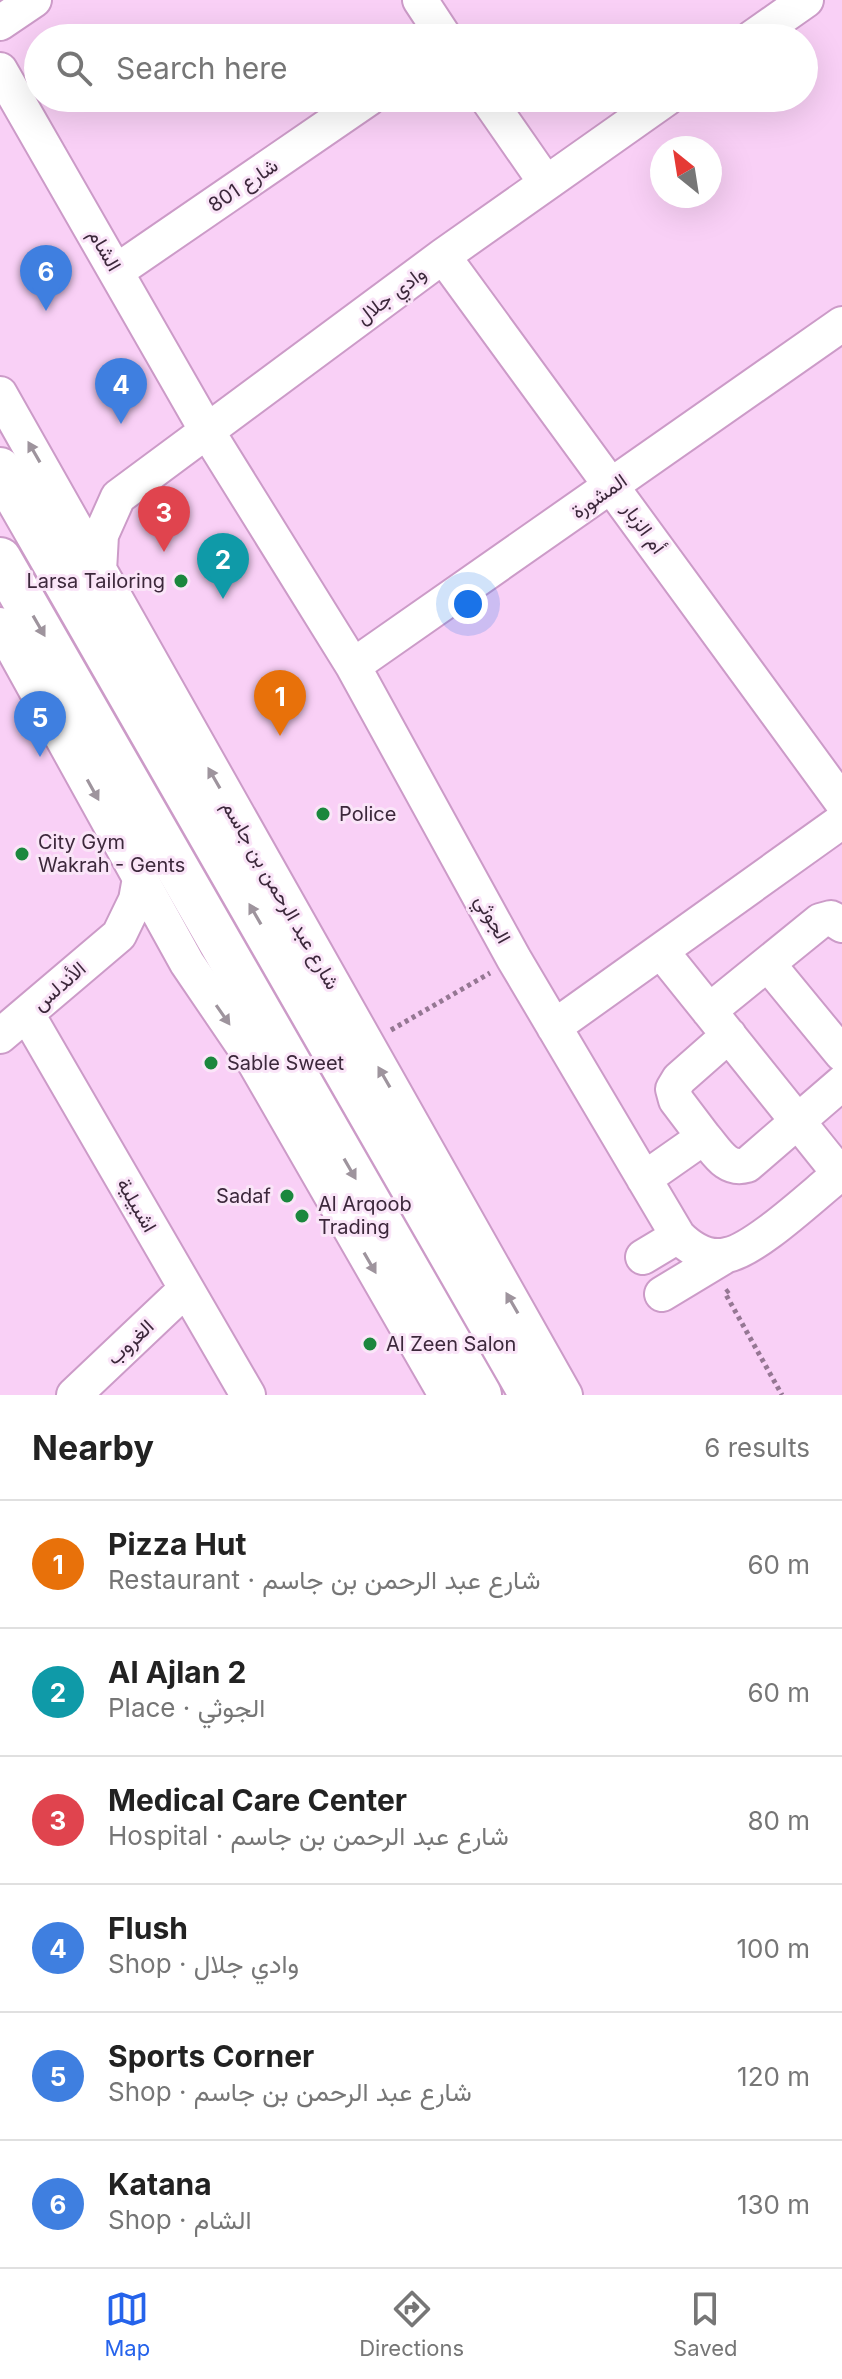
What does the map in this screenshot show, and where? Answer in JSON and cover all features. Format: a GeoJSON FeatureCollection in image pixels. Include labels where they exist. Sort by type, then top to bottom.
{"type":"FeatureCollection","features":[{"type":"Feature","properties":{"kind":"main road","name":"شارع عبد الرحمن بن جاسم"},"geometry":{"type":"LineString","coordinates":[[0,469],[531,1395]]}},
{"type":"Feature","properties":{"kind":"main road"},"geometry":{"type":"LineString","coordinates":[[0,559],[480,1395]]}},
{"type":"Feature","properties":{"kind":"street"},"geometry":{"type":"LineString","coordinates":[[0,23],[34,0]]}},
{"type":"Feature","properties":{"kind":"street"},"geometry":{"type":"LineString","coordinates":[[420,0],[436,24]]}},
{"type":"Feature","properties":{"kind":"street"},"geometry":{"type":"LineString","coordinates":[[772,24],[806,0]]}},
{"type":"Feature","properties":{"kind":"street","name":"الشام"},"geometry":{"type":"LineString","coordinates":[[0,70],[24,111]]}},
{"type":"Feature","properties":{"kind":"street","name":"الشام"},"geometry":{"type":"LineString","coordinates":[[24,112],[207,431]]}},
{"type":"Feature","properties":{"kind":"street","name":"شارع 801"},"geometry":{"type":"LineString","coordinates":[[117,271],[349,112]]}},
{"type":"Feature","properties":{"kind":"street"},"geometry":{"type":"LineString","coordinates":[[497,112],[546,183]]}},
{"type":"Feature","properties":{"kind":"street","name":"وادي جلال"},"geometry":{"type":"LineString","coordinates":[[111,663],[97,562],[101,535],[118,497],[443,256],[647,112]]}},
{"type":"Feature","properties":{"kind":"street","name":"أم الزبار"},"geometry":{"type":"LineString","coordinates":[[443,256],[842,802]]}},
{"type":"Feature","properties":{"kind":"street","name":"المشورة"},"geometry":{"type":"LineString","coordinates":[[353,666],[842,324]]}},
{"type":"Feature","properties":{"kind":"street","name":"شارع عبد الرحمن بن جاسم"},"geometry":{"type":"LineString","coordinates":[[0,394],[97,562],[156,677],[565,1395]]}},
{"type":"Feature","properties":{"kind":"street","name":"الجوثي"},"geometry":{"type":"LineString","coordinates":[[207,431],[353,666],[514,959],[678,1236]]}},
{"type":"Feature","properties":{"kind":"street"},"geometry":{"type":"LineString","coordinates":[[55,488],[86,495],[118,497]]}},
{"type":"Feature","properties":{"kind":"street"},"geometry":{"type":"LineString","coordinates":[[0,625],[187,963],[255,1063],[446,1395]]}},
{"type":"Feature","properties":{"kind":"street","name":"الأندلس"},"geometry":{"type":"LineString","coordinates":[[0,1036],[119,935],[132,910],[141,876],[144,810]]}},
{"type":"Feature","properties":{"kind":"street"},"geometry":{"type":"LineString","coordinates":[[554,1027],[842,821]]}},
{"type":"Feature","properties":{"kind":"street"},"geometry":{"type":"LineString","coordinates":[[842,925],[831,918],[820,921],[768,964],[719,1023],[673,1089],[676,1100],[704,1137],[727,1164],[737,1168],[747,1165],[842,1083]]}},
{"type":"Feature","properties":{"kind":"street"},"geometry":{"type":"LineString","coordinates":[[119,935],[144,937],[167,947],[187,963]]}},
{"type":"Feature","properties":{"kind":"street"},"geometry":{"type":"LineString","coordinates":[[661,951],[841,1173],[752,1244],[729,1271],[662,1294]]}},
{"type":"Feature","properties":{"kind":"street"},"geometry":{"type":"LineString","coordinates":[[768,964],[842,1054]]}},
{"type":"Feature","properties":{"kind":"street","name":"اشبيلية"},"geometry":{"type":"LineString","coordinates":[[27,1014],[248,1395]]}},
{"type":"Feature","properties":{"kind":"street"},"geometry":{"type":"LineString","coordinates":[[644,1179],[704,1137]]}},
{"type":"Feature","properties":{"kind":"street"},"geometry":{"type":"LineString","coordinates":[[643,1257],[678,1236],[729,1271]]}},
{"type":"Feature","properties":{"kind":"street","name":"الغروب"},"geometry":{"type":"LineString","coordinates":[[74,1395],[186,1289]]}},
{"type":"Feature","properties":{"kind":"path"},"geometry":{"type":"LineString","coordinates":[[366,1044],[514,959]]}},
{"type":"Feature","properties":{"kind":"path"},"geometry":{"type":"LineString","coordinates":[[729,1271],[725,1293],[782,1395]]}},
{"type":"Feature","properties":{"kind":"place","name":"Katana"},"geometry":{"type":"Point","coordinates":[46,311]}},
{"type":"Feature","properties":{"kind":"place","name":"Flush"},"geometry":{"type":"Point","coordinates":[121,424]}},
{"type":"Feature","properties":{"kind":"place","name":"Medical Care Center"},"geometry":{"type":"Point","coordinates":[164,552]}},
{"type":"Feature","properties":{"kind":"place","name":"Larsa Tailoring"},"geometry":{"type":"Point","coordinates":[181,581]}},
{"type":"Feature","properties":{"kind":"place","name":"Al Ajlan 2"},"geometry":{"type":"Point","coordinates":[223,599]}},
{"type":"Feature","properties":{"kind":"place","name":"Pizza Hut"},"geometry":{"type":"Point","coordinates":[280,736]}},
{"type":"Feature","properties":{"kind":"place","name":"Sports Corner"},"geometry":{"type":"Point","coordinates":[40,757]}},
{"type":"Feature","properties":{"kind":"place","name":"Police"},"geometry":{"type":"Point","coordinates":[323,814]}},
{"type":"Feature","properties":{"kind":"place","name":"City Gym Wakrah - Gents"},"geometry":{"type":"Point","coordinates":[22,854]}},
{"type":"Feature","properties":{"kind":"place","name":"Sable Sweet"},"geometry":{"type":"Point","coordinates":[211,1063]}},
{"type":"Feature","properties":{"kind":"place","name":"Sadaf"},"geometry":{"type":"Point","coordinates":[287,1196]}},
{"type":"Feature","properties":{"kind":"place","name":"Al Arqoob Trading"},"geometry":{"type":"Point","coordinates":[302,1216]}},
{"type":"Feature","properties":{"kind":"place","name":"Al Zeen Salon"},"geometry":{"type":"Point","coordinates":[370,1344]}}]}
